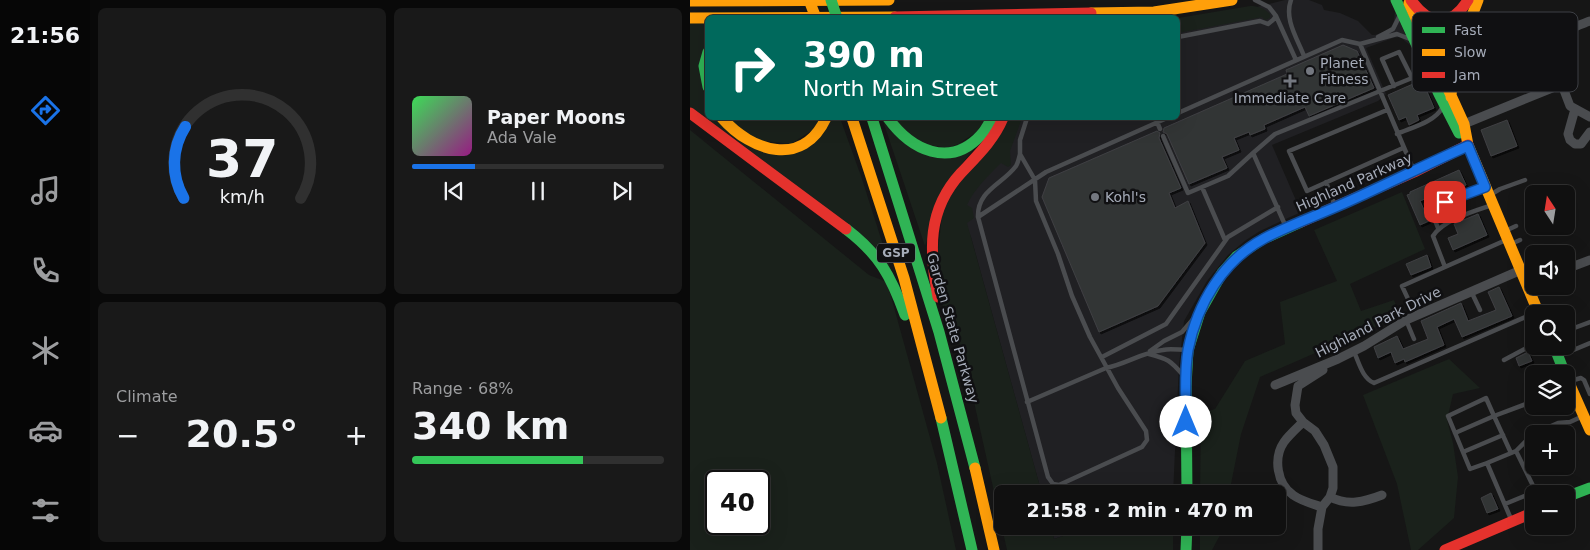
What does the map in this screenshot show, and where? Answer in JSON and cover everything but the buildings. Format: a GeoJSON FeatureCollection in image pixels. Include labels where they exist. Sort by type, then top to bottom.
{"type":"FeatureCollection","features":[{"type":"Feature","properties":{"kind":"main road"},"geometry":{"type":"LineString","coordinates":[[809,0],[815,15]]}},
{"type":"Feature","properties":{"kind":"main road"},"geometry":{"type":"LineString","coordinates":[[831,0],[837,15]]}},
{"type":"Feature","properties":{"kind":"main road"},"geometry":{"type":"LineString","coordinates":[[690,1],[889,0]]}},
{"type":"Feature","properties":{"kind":"main road"},"geometry":{"type":"LineString","coordinates":[[1142,15],[1232,0]]}},
{"type":"Feature","properties":{"kind":"main road"},"geometry":{"type":"LineString","coordinates":[[1396,0],[1412,36]]}},
{"type":"Feature","properties":{"kind":"main road"},"geometry":{"type":"LineString","coordinates":[[1410,0],[1421,12]]}},
{"type":"Feature","properties":{"kind":"main road"},"geometry":{"type":"LineString","coordinates":[[1410,0],[1414,12]]}},
{"type":"Feature","properties":{"kind":"main road"},"geometry":{"type":"LineString","coordinates":[[1460,12],[1468,0]]}},
{"type":"Feature","properties":{"kind":"main road"},"geometry":{"type":"LineString","coordinates":[[1473,12],[1478,0]]}},
{"type":"Feature","properties":{"kind":"main road"},"geometry":{"type":"LineString","coordinates":[[996,15],[1154,12]]}},
{"type":"Feature","properties":{"kind":"main road"},"geometry":{"type":"LineString","coordinates":[[690,18],[705,18]]}},
{"type":"Feature","properties":{"kind":"main road"},"geometry":{"type":"LineString","coordinates":[[1443,92],[1464,124],[1468,146],[1525,276]]}},
{"type":"Feature","properties":{"kind":"main road"},"geometry":{"type":"LineString","coordinates":[[1444,92],[1455,128],[1468,146]]}},
{"type":"Feature","properties":{"kind":"main road"},"geometry":{"type":"LineString","coordinates":[[1447,100],[1448,92]]}},
{"type":"Feature","properties":{"kind":"main road"},"geometry":{"type":"LineString","coordinates":[[690,113],[853,234],[873,252],[884,267],[895,288],[917,352],[934,390]]}},
{"type":"Feature","properties":{"kind":"main road"},"geometry":{"type":"LineString","coordinates":[[724,120],[746,140],[765,148],[779,150],[798,148],[808,143],[818,134],[825,120]]}},
{"type":"Feature","properties":{"kind":"main road","name":"GSP"},"geometry":{"type":"LineString","coordinates":[[853,120],[881,202],[921,336],[972,550]]}},
{"type":"Feature","properties":{"kind":"main road","name":"Garden State Parkway"},"geometry":{"type":"LineString","coordinates":[[873,120],[901,205],[956,387],[994,550]]}},
{"type":"Feature","properties":{"kind":"main road"},"geometry":{"type":"LineString","coordinates":[[889,120],[898,133],[912,144],[922,150],[940,153],[953,151],[969,144],[982,134],[991,120]]}},
{"type":"Feature","properties":{"kind":"main road"},"geometry":{"type":"LineString","coordinates":[[956,387],[935,285],[932,259],[934,228],[945,194],[993,138],[1002,120]]}},
{"type":"Feature","properties":{"kind":"main road","name":"Highland Parkway"},"geometry":{"type":"LineString","coordinates":[[1187,485],[1186,380],[1188,350],[1200,312],[1222,273],[1237,256],[1263,239],[1468,146]]}},
{"type":"Feature","properties":{"kind":"main road"},"geometry":{"type":"LineString","coordinates":[[1575,397],[1588,424]]}},
{"type":"Feature","properties":{"kind":"main road"},"geometry":{"type":"LineString","coordinates":[[1575,494],[1590,488]]}},
{"type":"Feature","properties":{"kind":"main road"},"geometry":{"type":"LineString","coordinates":[[1448,550],[1525,516]]}},
{"type":"Feature","properties":{"kind":"main road"},"geometry":{"type":"LineString","coordinates":[[1186,550],[1187,535]]}},
{"type":"Feature","properties":{"kind":"street"},"geometry":{"type":"LineString","coordinates":[[1578,26],[1590,21]]}},
{"type":"Feature","properties":{"kind":"street"},"geometry":{"type":"LineString","coordinates":[[1464,124],[1544,92]]}},
{"type":"Feature","properties":{"kind":"street"},"geometry":{"type":"LineString","coordinates":[[1565,92],[1570,106],[1590,116]]}},
{"type":"Feature","properties":{"kind":"street"},"geometry":{"type":"LineString","coordinates":[[1575,109],[1568,134],[1570,140],[1575,144],[1581,144],[1590,132]]}},
{"type":"Feature","properties":{"kind":"street"},"geometry":{"type":"LineString","coordinates":[[1575,266],[1590,260]]}},
{"type":"Feature","properties":{"kind":"street","name":"Highland Park Drive"},"geometry":{"type":"LineString","coordinates":[[1275,385],[1354,352],[1406,320],[1521,270]]}},
{"type":"Feature","properties":{"kind":"street"},"geometry":{"type":"LineString","coordinates":[[1318,550],[1318,529],[1322,507],[1330,497],[1333,488],[1333,467],[1324,445],[1315,431],[1303,422],[1296,413],[1295,405],[1298,386],[1338,359]]}},
{"type":"Feature","properties":{"kind":"street"},"geometry":{"type":"LineString","coordinates":[[1303,422],[1284,442],[1278,458],[1278,467],[1281,479],[1294,496],[1322,507]]}},
{"type":"Feature","properties":{"kind":"street"},"geometry":{"type":"LineString","coordinates":[[1330,497],[1338,501],[1350,503],[1364,502],[1382,495]]}},
{"type":"Feature","properties":{"kind":"lane"},"geometry":{"type":"LineString","coordinates":[[1255,0],[1269,7],[1276,16],[1296,60]]}},
{"type":"Feature","properties":{"kind":"lane"},"geometry":{"type":"LineString","coordinates":[[1291,0],[1288,18],[1304,56]]}},
{"type":"Feature","properties":{"kind":"lane"},"geometry":{"type":"LineString","coordinates":[[1371,41],[1393,29],[1401,12]]}},
{"type":"Feature","properties":{"kind":"lane"},"geometry":{"type":"LineString","coordinates":[[1180,37],[1260,22],[1268,24],[1276,16]]}},
{"type":"Feature","properties":{"kind":"lane"},"geometry":{"type":"LineString","coordinates":[[1180,112],[1342,40],[1360,44],[1397,34],[1412,41]]}},
{"type":"Feature","properties":{"kind":"lane"},"geometry":{"type":"LineString","coordinates":[[1360,44],[1414,172]]}},
{"type":"Feature","properties":{"kind":"lane"},"geometry":{"type":"LineString","coordinates":[[1163,136],[1188,193],[1228,176],[1275,134],[1394,86],[1412,78],[1399,52],[1382,59],[1394,86]]}},
{"type":"Feature","properties":{"kind":"lane"},"geometry":{"type":"LineString","coordinates":[[1397,134],[1428,120],[1440,111],[1447,100]]}},
{"type":"Feature","properties":{"kind":"lane"},"geometry":{"type":"LineString","coordinates":[[1387,110],[1289,151],[1307,190],[1403,148]]}},
{"type":"Feature","properties":{"kind":"lane"},"geometry":{"type":"LineString","coordinates":[[1020,154],[1035,180],[1036,201],[1058,254],[1072,296],[1090,337],[1102,356],[1106,368],[1146,431],[1147,440],[1142,447],[1059,485],[1053,484],[1048,477],[1027,402],[1026,389],[978,217],[978,206],[989,190],[1016,166],[1020,154],[1020,140],[1026,120]]}},
{"type":"Feature","properties":{"kind":"lane"},"geometry":{"type":"LineString","coordinates":[[978,217],[1046,172],[1162,120]]}},
{"type":"Feature","properties":{"kind":"lane"},"geometry":{"type":"LineString","coordinates":[[1157,122],[1160,130]]}},
{"type":"Feature","properties":{"kind":"lane"},"geometry":{"type":"LineString","coordinates":[[1254,153],[1286,228]]}},
{"type":"Feature","properties":{"kind":"lane"},"geometry":{"type":"LineString","coordinates":[[1445,267],[1433,236],[1438,228],[1477,209],[1489,196],[1500,189],[1525,180]]}},
{"type":"Feature","properties":{"kind":"lane"},"geometry":{"type":"LineString","coordinates":[[1326,182],[1336,207]]}},
{"type":"Feature","properties":{"kind":"lane"},"geometry":{"type":"LineString","coordinates":[[1202,187],[1225,240]]}},
{"type":"Feature","properties":{"kind":"lane"},"geometry":{"type":"LineString","coordinates":[[1438,228],[1430,208],[1489,196]]}},
{"type":"Feature","properties":{"kind":"lane"},"geometry":{"type":"LineString","coordinates":[[1102,356],[1166,324],[1225,240],[1278,207]]}},
{"type":"Feature","properties":{"kind":"lane"},"geometry":{"type":"LineString","coordinates":[[1409,301],[1402,286],[1510,239],[1516,226]]}},
{"type":"Feature","properties":{"kind":"lane"},"geometry":{"type":"LineString","coordinates":[[1471,291],[1480,310]]}},
{"type":"Feature","properties":{"kind":"lane"},"geometry":{"type":"LineString","coordinates":[[1147,353],[1164,341],[1182,332],[1200,312]]}},
{"type":"Feature","properties":{"kind":"lane"},"geometry":{"type":"LineString","coordinates":[[1354,352],[1365,376],[1369,381],[1374,382],[1525,319]]}},
{"type":"Feature","properties":{"kind":"lane"},"geometry":{"type":"LineString","coordinates":[[1406,320],[1414,339]]}},
{"type":"Feature","properties":{"kind":"lane"},"geometry":{"type":"LineString","coordinates":[[1575,328],[1590,322]]}},
{"type":"Feature","properties":{"kind":"lane"},"geometry":{"type":"LineString","coordinates":[[1575,347],[1590,343]]}},
{"type":"Feature","properties":{"kind":"lane"},"geometry":{"type":"LineString","coordinates":[[1027,402],[1106,368],[1116,366],[1147,353],[1165,349],[1188,350]]}},
{"type":"Feature","properties":{"kind":"lane"},"geometry":{"type":"LineString","coordinates":[[1504,360],[1525,349]]}},
{"type":"Feature","properties":{"kind":"lane"},"geometry":{"type":"LineString","coordinates":[[1147,353],[1172,362],[1186,380]]}},
{"type":"Feature","properties":{"kind":"lane"},"geometry":{"type":"LineString","coordinates":[[1575,379],[1581,378],[1584,380],[1590,394]]}},
{"type":"Feature","properties":{"kind":"lane"},"geometry":{"type":"LineString","coordinates":[[1532,485],[1513,452],[1503,435],[1486,398],[1448,416],[1470,470],[1513,452],[1533,434],[1558,423],[1588,424]]}},
{"type":"Feature","properties":{"kind":"lane"},"geometry":{"type":"LineString","coordinates":[[1456,434],[1494,416],[1525,404]]}},
{"type":"Feature","properties":{"kind":"lane"},"geometry":{"type":"LineString","coordinates":[[1463,452],[1503,435]]}},
{"type":"Feature","properties":{"kind":"lane"},"geometry":{"type":"LineString","coordinates":[[1487,462],[1512,521]]}},
{"type":"Feature","properties":{"kind":"lane"},"geometry":{"type":"LineString","coordinates":[[1505,504],[1525,497]]}},
{"type":"Feature","properties":{"kind":"shaded area"},"geometry":{"type":"Polygon","coordinates":[[[1285,0],[1309,0],[1322,5],[1324,10],[1340,13],[1358,21],[1372,35],[1386,31],[1392,26],[1395,11],[1410,45],[1400,37],[1366,48],[1386,94],[1378,101],[1272,145],[1301,212],[1260,231],[1228,255],[1207,281],[1184,321],[1179,365],[1173,485],[1040,485],[971,237],[956,201],[1013,120],[1180,120],[1180,20],[1257,7],[1285,0]]]}},
{"type":"Feature","properties":{"kind":"shaded area"},"geometry":{"type":"Polygon","coordinates":[[[1250,6],[1258,7],[1270,14],[1270,18],[1265,20],[1262,17],[1180,33],[1180,18],[1250,6]]]}},
{"type":"Feature","properties":{"kind":"shaded area"},"geometry":{"type":"Polygon","coordinates":[[[690,23],[705,23],[702,86],[705,95],[705,119],[690,107],[690,23]]]}},
{"type":"Feature","properties":{"kind":"shaded area"},"geometry":{"type":"Polygon","coordinates":[[[706,120],[721,120],[788,154],[828,120],[841,120],[892,273],[706,120]]]}},
{"type":"Feature","properties":{"kind":"shaded area"},"geometry":{"type":"Polygon","coordinates":[[[730,120],[820,120],[817,127],[791,144],[755,140],[730,120]]]}},
{"type":"Feature","properties":{"kind":"shaded area"},"geometry":{"type":"Polygon","coordinates":[[[883,120],[939,156],[997,120],[948,181],[925,246],[883,120]]]}},
{"type":"Feature","properties":{"kind":"shaded area"},"geometry":{"type":"Polygon","coordinates":[[[894,120],[986,120],[973,137],[949,148],[921,144],[894,120]]]}},
{"type":"Feature","properties":{"kind":"shaded area"},"geometry":{"type":"Polygon","coordinates":[[[1006,120],[1021,120],[1010,151],[1011,165],[1008,167],[1001,163],[978,188],[967,205],[972,208],[974,218],[967,223],[1040,485],[994,485],[994,492],[962,348],[954,334],[949,309],[945,317],[936,269],[943,206],[1006,120]]]}},
{"type":"Feature","properties":{"kind":"shaded area"},"geometry":{"type":"Polygon","coordinates":[[[690,130],[869,275],[887,282],[937,463],[956,550],[690,550],[690,130]]]}},
{"type":"Feature","properties":{"kind":"shaded area"},"geometry":{"type":"Polygon","coordinates":[[[1402,192],[1425,249],[1350,284],[1361,311],[1394,300],[1400,316],[1260,377],[1241,434],[1231,485],[1200,485],[1201,413],[1215,409],[1245,361],[1285,344],[1280,302],[1337,281],[1314,230],[1402,192]]]}},
{"type":"Feature","properties":{"kind":"shaded area"},"geometry":{"type":"Polygon","coordinates":[[[1449,359],[1480,388],[1453,394],[1447,420],[1453,443],[1458,477],[1454,518],[1418,550],[1411,550],[1397,484],[1363,395],[1449,359]]]}},
{"type":"Feature","properties":{"kind":"shaded area"},"geometry":{"type":"Polygon","coordinates":[[[1004,535],[1053,535],[1054,539],[1066,535],[1173,535],[1173,550],[1007,550],[1004,535]]]}},
{"type":"Feature","properties":{"kind":"shaded area"},"geometry":{"type":"Polygon","coordinates":[[[1053,535],[1066,535],[1054,539],[1053,535]]]}},
{"type":"Feature","properties":{"kind":"shaded area"},"geometry":{"type":"Polygon","coordinates":[[[1200,535],[1220,535],[1212,550],[1200,550],[1200,535]]]}},
{"type":"Feature","properties":{"kind":"traffic: fast"},"geometry":{"type":"LineString","coordinates":[[831,0],[836,15]]}},
{"type":"Feature","properties":{"kind":"traffic: fast"},"geometry":{"type":"LineString","coordinates":[[1396,0],[1412,35]]}},
{"type":"Feature","properties":{"kind":"traffic: fast"},"geometry":{"type":"LineString","coordinates":[[705,62],[705,71]]}},
{"type":"Feature","properties":{"kind":"traffic: fast"},"geometry":{"type":"LineString","coordinates":[[1438,92],[1459,133]]}},
{"type":"Feature","properties":{"kind":"traffic: fast"},"geometry":{"type":"LineString","coordinates":[[873,120],[939,332],[975,468]]}},
{"type":"Feature","properties":{"kind":"traffic: fast"},"geometry":{"type":"LineString","coordinates":[[890,120],[908,139],[919,146],[944,153],[957,151],[969,145],[983,133],[991,120]]}},
{"type":"Feature","properties":{"kind":"traffic: fast"},"geometry":{"type":"LineString","coordinates":[[1187,485],[1186,386],[1188,350],[1200,312],[1222,273],[1237,256],[1263,239],[1301,222]]}},
{"type":"Feature","properties":{"kind":"traffic: fast"},"geometry":{"type":"LineString","coordinates":[[846,229],[867,248],[883,267],[895,289],[905,315]]}},
{"type":"Feature","properties":{"kind":"traffic: fast"},"geometry":{"type":"LineString","coordinates":[[1558,355],[1561,365]]}},
{"type":"Feature","properties":{"kind":"traffic: fast"},"geometry":{"type":"LineString","coordinates":[[941,418],[972,550]]}},
{"type":"Feature","properties":{"kind":"traffic: fast"},"geometry":{"type":"LineString","coordinates":[[1575,494],[1590,488]]}},
{"type":"Feature","properties":{"kind":"traffic: fast"},"geometry":{"type":"LineString","coordinates":[[1186,550],[1187,535]]}},
{"type":"Feature","properties":{"kind":"traffic: slow"},"geometry":{"type":"LineString","coordinates":[[809,0],[815,15]]}},
{"type":"Feature","properties":{"kind":"traffic: slow"},"geometry":{"type":"LineString","coordinates":[[690,1],[889,0]]}},
{"type":"Feature","properties":{"kind":"traffic: slow"},"geometry":{"type":"LineString","coordinates":[[1091,13],[1154,12],[1232,0]]}},
{"type":"Feature","properties":{"kind":"traffic: slow"},"geometry":{"type":"LineString","coordinates":[[1473,12],[1478,0]]}},
{"type":"Feature","properties":{"kind":"traffic: slow"},"geometry":{"type":"LineString","coordinates":[[1409,3],[1413,12]]}},
{"type":"Feature","properties":{"kind":"traffic: slow"},"geometry":{"type":"LineString","coordinates":[[690,18],[705,18]]}},
{"type":"Feature","properties":{"kind":"traffic: slow"},"geometry":{"type":"LineString","coordinates":[[1449,92],[1464,124],[1468,145],[1535,305]]}},
{"type":"Feature","properties":{"kind":"traffic: slow"},"geometry":{"type":"LineString","coordinates":[[1451,92],[1451,97]]}},
{"type":"Feature","properties":{"kind":"traffic: slow"},"geometry":{"type":"LineString","coordinates":[[724,120],[734,130],[748,139],[762,146],[777,150],[791,149],[804,144],[816,134],[825,120]]}},
{"type":"Feature","properties":{"kind":"traffic: slow"},"geometry":{"type":"LineString","coordinates":[[853,120],[904,278],[941,418]]}},
{"type":"Feature","properties":{"kind":"traffic: slow"},"geometry":{"type":"LineString","coordinates":[[1575,396],[1590,430]]}},
{"type":"Feature","properties":{"kind":"traffic: slow"},"geometry":{"type":"LineString","coordinates":[[975,468],[994,550]]}},
{"type":"Feature","properties":{"kind":"traffic: jam"},"geometry":{"type":"LineString","coordinates":[[1411,0],[1422,12]]}},
{"type":"Feature","properties":{"kind":"traffic: jam"},"geometry":{"type":"LineString","coordinates":[[1458,12],[1468,0]]}},
{"type":"Feature","properties":{"kind":"traffic: jam"},"geometry":{"type":"LineString","coordinates":[[993,15],[1091,13]]}},
{"type":"Feature","properties":{"kind":"traffic: jam"},"geometry":{"type":"LineString","coordinates":[[690,113],[846,229]]}},
{"type":"Feature","properties":{"kind":"traffic: jam"},"geometry":{"type":"LineString","coordinates":[[938,297],[932,247],[936,216],[950,187],[990,141],[1002,120]]}},
{"type":"Feature","properties":{"kind":"traffic: jam"},"geometry":{"type":"LineString","coordinates":[[1301,222],[1414,172],[1468,145]]}},
{"type":"Feature","properties":{"kind":"traffic: jam"},"geometry":{"type":"LineString","coordinates":[[1445,550],[1525,516]]}},
{"type":"Feature","properties":{"kind":"place","name":"Planet Fitness"},"geometry":{"type":"Point","coordinates":[1310,71]}},
{"type":"Feature","properties":{"kind":"place","name":"Immediate Care"},"geometry":{"type":"Point","coordinates":[1290,81]}},
{"type":"Feature","properties":{"kind":"place","name":"Kohl's"},"geometry":{"type":"Point","coordinates":[1095,197]}},
{"type":"Feature","properties":{"kind":"route"},"geometry":{"type":"LineString","coordinates":[[1186,422],[1187,360],[1192,336],[1208,295],[1222,273],[1237,256],[1263,239],[1286,228],[1414,172],[1468,146],[1485,187],[1445,202]]}}]}
